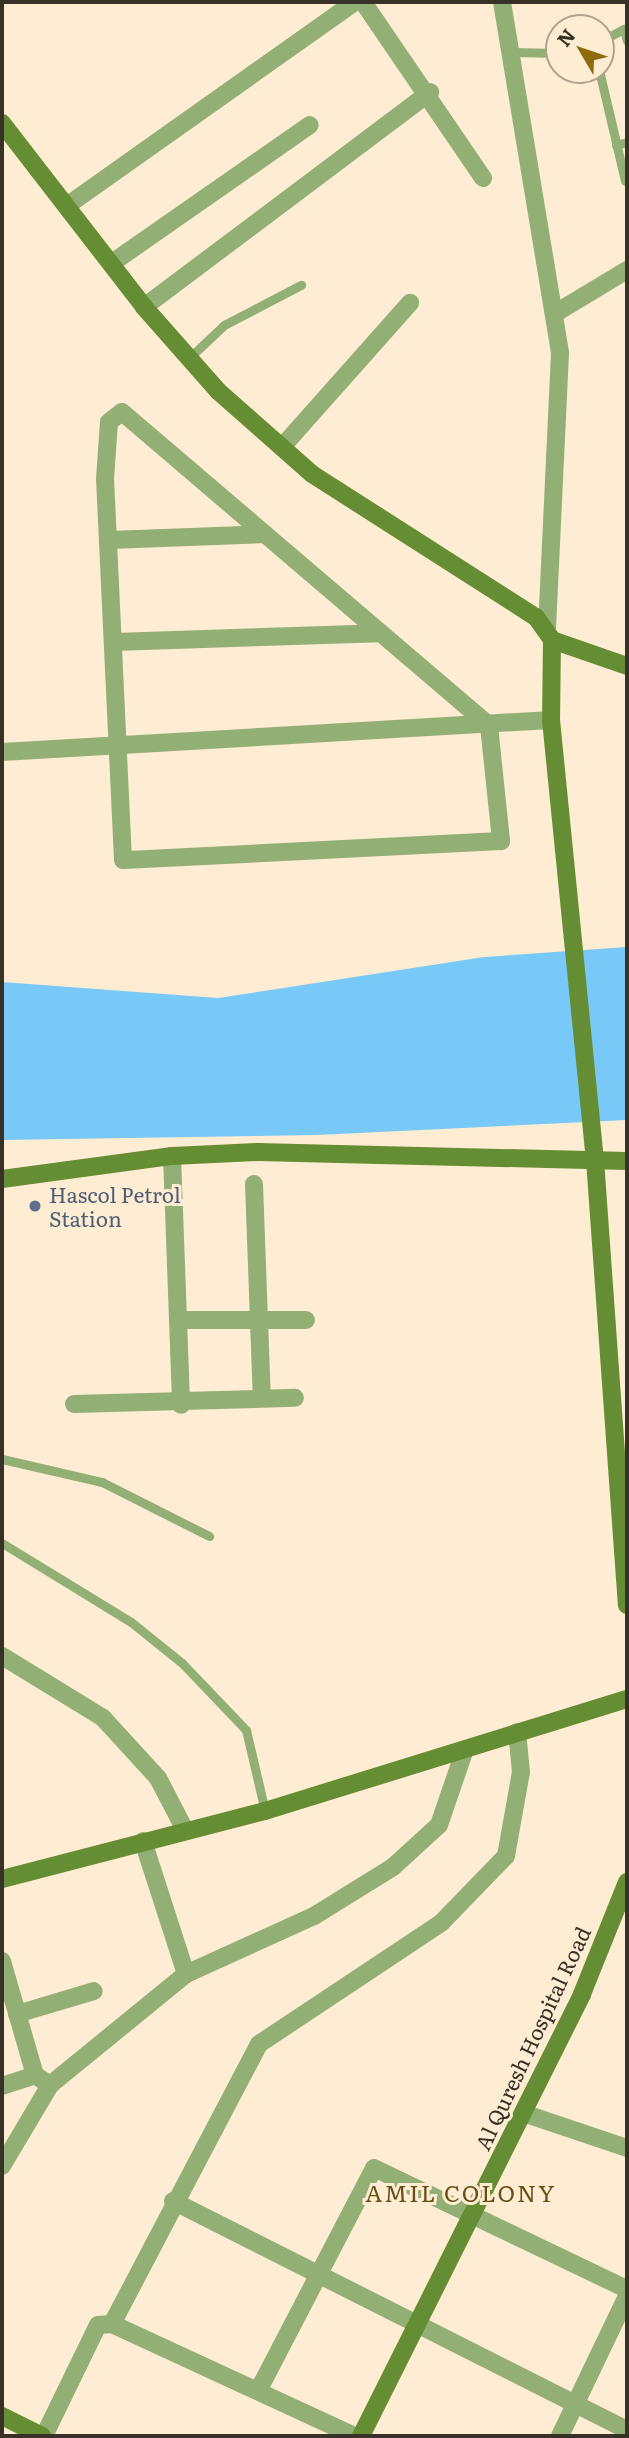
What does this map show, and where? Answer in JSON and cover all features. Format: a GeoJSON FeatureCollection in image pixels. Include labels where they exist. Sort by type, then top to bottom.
{"type":"FeatureCollection","features":[{"type":"Feature","properties":{"kind":"street"},"geometry":{"type":"LineString","coordinates":[[502,2],[508,52],[560,353],[550,635],[551,720],[595,1160],[627,1605]]}},
{"type":"Feature","properties":{"kind":"street"},"geometry":{"type":"LineString","coordinates":[[68,205],[354,3],[430,92],[483,178]]}},
{"type":"Feature","properties":{"kind":"street"},"geometry":{"type":"LineString","coordinates":[[144,307],[430,92]]}},
{"type":"Feature","properties":{"kind":"street"},"geometry":{"type":"LineString","coordinates":[[2,123],[187,360],[312,474],[550,635],[627,666]]}},
{"type":"Feature","properties":{"kind":"street"},"geometry":{"type":"LineString","coordinates":[[112,263],[310,125]]}},
{"type":"Feature","properties":{"kind":"street"},"geometry":{"type":"LineString","coordinates":[[554,314],[627,270]]}},
{"type":"Feature","properties":{"kind":"street"},"geometry":{"type":"LineString","coordinates":[[282,447],[410,303]]}},
{"type":"Feature","properties":{"kind":"street"},"geometry":{"type":"LineString","coordinates":[[122,412],[264,534],[489,726],[501,841],[123,860],[110,540],[109,422],[122,412]]}},
{"type":"Feature","properties":{"kind":"street"},"geometry":{"type":"LineString","coordinates":[[110,540],[264,534]]}},
{"type":"Feature","properties":{"kind":"street"},"geometry":{"type":"LineString","coordinates":[[114,642],[380,633]]}},
{"type":"Feature","properties":{"kind":"street"},"geometry":{"type":"LineString","coordinates":[[2,752],[489,726],[551,720]]}},
{"type":"Feature","properties":{"kind":"street"},"geometry":{"type":"LineString","coordinates":[[172,1156],[181,1405]]}},
{"type":"Feature","properties":{"kind":"street"},"geometry":{"type":"LineString","coordinates":[[2,1179],[172,1156],[627,1161]]}},
{"type":"Feature","properties":{"kind":"street"},"geometry":{"type":"LineString","coordinates":[[254,1184],[261,1398]]}},
{"type":"Feature","properties":{"kind":"street"},"geometry":{"type":"LineString","coordinates":[[179,1320],[306,1320]]}},
{"type":"Feature","properties":{"kind":"street"},"geometry":{"type":"LineString","coordinates":[[74,1404],[181,1405],[295,1398]]}},
{"type":"Feature","properties":{"kind":"street"},"geometry":{"type":"LineString","coordinates":[[2,1656],[103,1718],[158,1777],[185,1830]]}},
{"type":"Feature","properties":{"kind":"street"},"geometry":{"type":"LineString","coordinates":[[2,1879],[265,1811],[627,1699]]}},
{"type":"Feature","properties":{"kind":"street"},"geometry":{"type":"LineString","coordinates":[[112,2324],[173,2201],[259,2043],[441,1923],[506,1856],[520,1772],[517,1732]]}},
{"type":"Feature","properties":{"kind":"street"},"geometry":{"type":"LineString","coordinates":[[2,2166],[50,2085],[186,1974],[289,1930],[393,1867],[439,1825],[465,1749]]}},
{"type":"Feature","properties":{"kind":"street"},"geometry":{"type":"LineString","coordinates":[[143,1841],[186,1974]]}},
{"type":"Feature","properties":{"kind":"street","name":"Al Quresh Hospital Road"},"geometry":{"type":"LineString","coordinates":[[361,2436],[582,1994],[627,1882]]}},
{"type":"Feature","properties":{"kind":"street"},"geometry":{"type":"LineString","coordinates":[[2,1961],[35,2075],[50,2085]]}},
{"type":"Feature","properties":{"kind":"street"},"geometry":{"type":"LineString","coordinates":[[17,2014],[94,1991]]}},
{"type":"Feature","properties":{"kind":"street"},"geometry":{"type":"LineString","coordinates":[[2,2085],[35,2075]]}},
{"type":"Feature","properties":{"kind":"street"},"geometry":{"type":"LineString","coordinates":[[523,2113],[627,2148]]}},
{"type":"Feature","properties":{"kind":"street"},"geometry":{"type":"LineString","coordinates":[[258,2392],[374,2168],[473,2213],[627,2289]]}},
{"type":"Feature","properties":{"kind":"street"},"geometry":{"type":"LineString","coordinates":[[173,2201],[627,2430]]}},
{"type":"Feature","properties":{"kind":"street"},"geometry":{"type":"LineString","coordinates":[[560,2436],[627,2296]]}},
{"type":"Feature","properties":{"kind":"street"},"geometry":{"type":"LineString","coordinates":[[2,2416],[43,2436],[98,2325],[112,2324],[354,2436]]}},
{"type":"Feature","properties":{"kind":"lane"},"geometry":{"type":"LineString","coordinates":[[615,34],[624,29],[627,41]]}},
{"type":"Feature","properties":{"kind":"lane"},"geometry":{"type":"LineString","coordinates":[[508,52],[545,53]]}},
{"type":"Feature","properties":{"kind":"lane"},"geometry":{"type":"LineString","coordinates":[[602,84],[625,181]]}},
{"type":"Feature","properties":{"kind":"lane"},"geometry":{"type":"LineString","coordinates":[[616,145],[627,142]]}},
{"type":"Feature","properties":{"kind":"lane"},"geometry":{"type":"LineString","coordinates":[[187,360],[224,326],[302,285]]}},
{"type":"Feature","properties":{"kind":"lane"},"geometry":{"type":"LineString","coordinates":[[2,1459],[102,1482],[209,1536]]}},
{"type":"Feature","properties":{"kind":"lane"},"geometry":{"type":"LineString","coordinates":[[2,1544],[131,1622],[182,1663],[246,1730],[265,1811]]}},
{"type":"Feature","properties":{"kind":"water"},"geometry":{"type":"Polygon","coordinates":[[[627,947],[627,1120],[317,1135],[2,1140],[2,982],[218,998],[484,957],[627,947]]]}},
{"type":"Feature","properties":{"kind":"place","name":"Hascol Petrol Station"},"geometry":{"type":"Point","coordinates":[35,1206]}},
{"type":"Feature","properties":{"kind":"district","name":"AMIL COLONY"},"geometry":{"type":"Point","coordinates":[461,2192]}}]}
